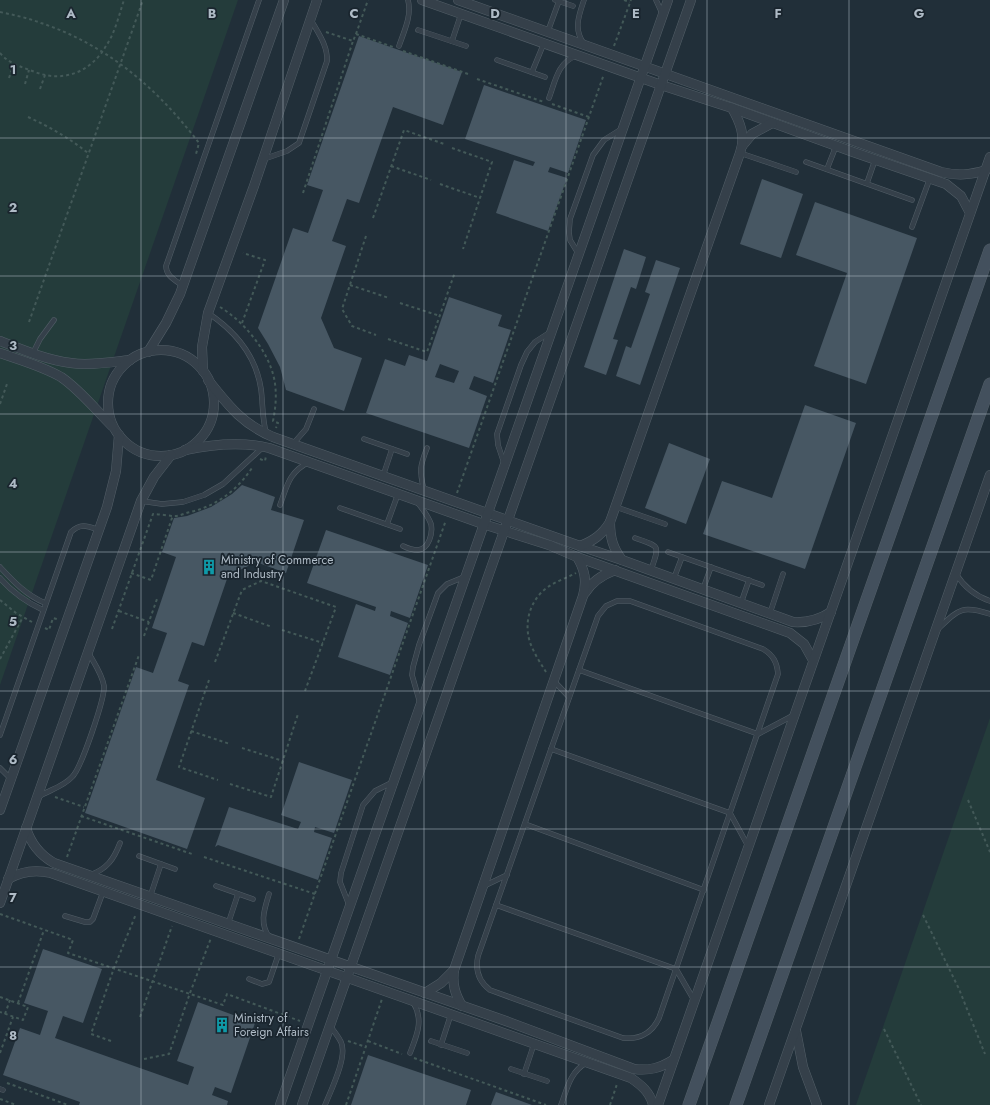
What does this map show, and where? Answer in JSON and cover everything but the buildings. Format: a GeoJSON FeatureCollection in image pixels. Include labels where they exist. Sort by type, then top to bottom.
{"type":"FeatureCollection","features":[{"type":"Feature","properties":{"kind":"main road"},"geometry":{"type":"LineString","coordinates":[[689,1105],[990,250]]}},
{"type":"Feature","properties":{"kind":"main road"},"geometry":{"type":"LineString","coordinates":[[736,1105],[990,384]]}},
{"type":"Feature","properties":{"kind":"street"},"geometry":{"type":"LineString","coordinates":[[148,352],[168,319],[183,286],[284,0]]}},
{"type":"Feature","properties":{"kind":"street"},"geometry":{"type":"LineString","coordinates":[[203,371],[202,347],[208,313],[317,0]]}},
{"type":"Feature","properties":{"kind":"street"},"geometry":{"type":"LineString","coordinates":[[422,0],[946,184],[961,196],[970,213]]}},
{"type":"Feature","properties":{"kind":"street"},"geometry":{"type":"LineString","coordinates":[[280,1105],[464,577],[668,0]]}},
{"type":"Feature","properties":{"kind":"street"},"geometry":{"type":"LineString","coordinates":[[302,1105],[691,0]]}},
{"type":"Feature","properties":{"kind":"street"},"geometry":{"type":"LineString","coordinates":[[463,1],[941,172],[958,176],[986,170]]}},
{"type":"Feature","properties":{"kind":"street"},"geometry":{"type":"LineString","coordinates":[[580,546],[598,537],[605,531],[610,522],[741,149],[743,138],[740,123],[732,108]]}},
{"type":"Feature","properties":{"kind":"street"},"geometry":{"type":"LineString","coordinates":[[741,149],[752,134],[764,126],[772,123]]}},
{"type":"Feature","properties":{"kind":"street"},"geometry":{"type":"LineString","coordinates":[[658,1105],[990,157]]}},
{"type":"Feature","properties":{"kind":"street"},"geometry":{"type":"LineString","coordinates":[[0,341],[46,358],[73,363],[97,364],[130,360]]}},
{"type":"Feature","properties":{"kind":"street"},"geometry":{"type":"LineString","coordinates":[[0,810],[99,530],[112,489],[116,471],[116,431],[109,413],[108,398],[112,384],[119,371],[130,360],[139,355],[164,350],[179,353],[192,360],[203,371],[208,380],[213,392],[214,406],[211,420],[201,437],[185,450]]}},
{"type":"Feature","properties":{"kind":"street"},"geometry":{"type":"LineString","coordinates":[[0,353],[43,368],[60,377],[76,389],[129,446],[142,453],[156,456],[171,455],[185,450],[232,444],[264,447],[549,546],[790,633],[804,644],[813,660]]}},
{"type":"Feature","properties":{"kind":"street"},"geometry":{"type":"LineString","coordinates":[[208,380],[230,408],[241,418],[253,427],[267,434],[293,444],[674,578],[794,622],[804,623],[818,619],[831,612]]}},
{"type":"Feature","properties":{"kind":"street"},"geometry":{"type":"LineString","coordinates":[[0,903],[26,828],[40,796],[88,651],[141,501],[154,477],[171,455]]}},
{"type":"Feature","properties":{"kind":"street"},"geometry":{"type":"LineString","coordinates":[[769,1105],[990,476]]}},
{"type":"Feature","properties":{"kind":"street"},"geometry":{"type":"LineString","coordinates":[[610,522],[612,543],[622,560]]}},
{"type":"Feature","properties":{"kind":"street"},"geometry":{"type":"LineString","coordinates":[[462,1006],[454,989],[454,970],[583,596],[586,583],[584,569],[577,557]]}},
{"type":"Feature","properties":{"kind":"street"},"geometry":{"type":"LineString","coordinates":[[583,596],[596,580],[614,570]]}},
{"type":"Feature","properties":{"kind":"street"},"geometry":{"type":"LineString","coordinates":[[26,828],[32,842],[41,854],[54,863],[64,867],[506,1021],[634,1069],[654,1069],[664,1066],[673,1060]]}},
{"type":"Feature","properties":{"kind":"street"},"geometry":{"type":"LineString","coordinates":[[8,878],[25,872],[42,871],[279,953],[631,1078],[640,1084],[647,1092],[654,1105]]}},
{"type":"Feature","properties":{"kind":"street"},"geometry":{"type":"LineString","coordinates":[[425,994],[441,983],[454,970]]}},
{"type":"Feature","properties":{"kind":"street"},"geometry":{"type":"LineString","coordinates":[[796,1029],[803,1067],[817,1105]]}},
{"type":"Feature","properties":{"kind":"lane"},"geometry":{"type":"LineString","coordinates":[[183,286],[169,275],[166,266],[259,0]]}},
{"type":"Feature","properties":{"kind":"lane"},"geometry":{"type":"LineString","coordinates":[[398,48],[409,18],[410,11],[408,0]]}},
{"type":"Feature","properties":{"kind":"lane"},"geometry":{"type":"LineString","coordinates":[[584,0],[578,19],[577,28],[578,34],[584,45]]}},
{"type":"Feature","properties":{"kind":"lane"},"geometry":{"type":"LineString","coordinates":[[656,0],[663,14]]}},
{"type":"Feature","properties":{"kind":"lane"},"geometry":{"type":"LineString","coordinates":[[548,32],[557,1],[573,6]]}},
{"type":"Feature","properties":{"kind":"lane"},"geometry":{"type":"LineString","coordinates":[[452,41],[461,14]]}},
{"type":"Feature","properties":{"kind":"lane"},"geometry":{"type":"LineString","coordinates":[[262,160],[287,151],[300,143],[328,54],[325,45],[310,18]]}},
{"type":"Feature","properties":{"kind":"lane"},"geometry":{"type":"LineString","coordinates":[[418,30],[466,46]]}},
{"type":"Feature","properties":{"kind":"lane"},"geometry":{"type":"LineString","coordinates":[[532,72],[544,43]]}},
{"type":"Feature","properties":{"kind":"lane"},"geometry":{"type":"LineString","coordinates":[[549,98],[562,65],[578,55]]}},
{"type":"Feature","properties":{"kind":"lane"},"geometry":{"type":"LineString","coordinates":[[497,60],[545,77]]}},
{"type":"Feature","properties":{"kind":"lane"},"geometry":{"type":"LineString","coordinates":[[578,253],[570,240],[570,219],[590,162],[593,155],[604,140],[622,130]]}},
{"type":"Feature","properties":{"kind":"lane"},"geometry":{"type":"LineString","coordinates":[[827,169],[836,146]]}},
{"type":"Feature","properties":{"kind":"lane"},"geometry":{"type":"LineString","coordinates":[[741,149],[796,172]]}},
{"type":"Feature","properties":{"kind":"lane"},"geometry":{"type":"LineString","coordinates":[[866,183],[875,160]]}},
{"type":"Feature","properties":{"kind":"lane"},"geometry":{"type":"LineString","coordinates":[[806,162],[912,200]]}},
{"type":"Feature","properties":{"kind":"lane"},"geometry":{"type":"LineString","coordinates":[[912,227],[930,178]]}},
{"type":"Feature","properties":{"kind":"lane"},"geometry":{"type":"LineString","coordinates":[[208,313],[233,333],[243,346],[258,374],[261,390],[262,416],[267,434]]}},
{"type":"Feature","properties":{"kind":"lane"},"geometry":{"type":"LineString","coordinates":[[33,353],[40,339],[54,320]]}},
{"type":"Feature","properties":{"kind":"lane"},"geometry":{"type":"LineString","coordinates":[[504,464],[498,445],[497,434],[521,365],[527,352],[535,342],[551,332]]}},
{"type":"Feature","properties":{"kind":"lane"},"geometry":{"type":"LineString","coordinates":[[293,444],[306,430],[314,410]]}},
{"type":"Feature","properties":{"kind":"lane"},"geometry":{"type":"LineString","coordinates":[[364,439],[406,454]]}},
{"type":"Feature","properties":{"kind":"lane"},"geometry":{"type":"LineString","coordinates":[[141,501],[162,504],[183,502],[204,495],[223,484],[246,461],[264,447]]}},
{"type":"Feature","properties":{"kind":"lane"},"geometry":{"type":"LineString","coordinates":[[425,491],[421,479],[420,469],[427,448]]}},
{"type":"Feature","properties":{"kind":"lane"},"geometry":{"type":"LineString","coordinates":[[383,476],[392,449]]}},
{"type":"Feature","properties":{"kind":"lane"},"geometry":{"type":"LineString","coordinates":[[280,505],[290,479],[299,469],[310,462]]}},
{"type":"Feature","properties":{"kind":"lane"},"geometry":{"type":"LineString","coordinates":[[386,524],[398,494]]}},
{"type":"Feature","properties":{"kind":"lane"},"geometry":{"type":"LineString","coordinates":[[403,546],[416,550],[422,549],[427,545],[431,534],[430,521],[416,500]]}},
{"type":"Feature","properties":{"kind":"lane"},"geometry":{"type":"LineString","coordinates":[[616,507],[665,524]]}},
{"type":"Feature","properties":{"kind":"lane"},"geometry":{"type":"LineString","coordinates":[[340,508],[400,529]]}},
{"type":"Feature","properties":{"kind":"lane"},"geometry":{"type":"LineString","coordinates":[[0,735],[71,532],[77,527],[84,526],[99,530]]}},
{"type":"Feature","properties":{"kind":"lane"},"geometry":{"type":"LineString","coordinates":[[634,538],[653,545],[656,548],[657,553],[651,570]]}},
{"type":"Feature","properties":{"kind":"lane"},"geometry":{"type":"LineString","coordinates":[[668,552],[762,585]]}},
{"type":"Feature","properties":{"kind":"lane"},"geometry":{"type":"LineString","coordinates":[[674,578],[682,557]]}},
{"type":"Feature","properties":{"kind":"lane"},"geometry":{"type":"LineString","coordinates":[[0,567],[13,582],[25,592],[45,603]]}},
{"type":"Feature","properties":{"kind":"lane"},"geometry":{"type":"LineString","coordinates":[[703,589],[711,567]]}},
{"type":"Feature","properties":{"kind":"lane"},"geometry":{"type":"LineString","coordinates":[[770,613],[783,574]]}},
{"type":"Feature","properties":{"kind":"lane"},"geometry":{"type":"LineString","coordinates":[[956,574],[969,590],[981,598],[990,601]]}},
{"type":"Feature","properties":{"kind":"lane"},"geometry":{"type":"LineString","coordinates":[[420,703],[412,675],[419,646],[438,593],[447,584],[464,577]]}},
{"type":"Feature","properties":{"kind":"lane"},"geometry":{"type":"LineString","coordinates":[[0,578],[21,598],[43,610]]}},
{"type":"Feature","properties":{"kind":"lane"},"geometry":{"type":"LineString","coordinates":[[741,603],[749,580]]}},
{"type":"Feature","properties":{"kind":"lane"},"geometry":{"type":"LineString","coordinates":[[618,601],[630,601],[763,649],[771,655],[774,660],[778,674],[657,1023],[648,1033],[643,1036],[629,1039],[495,992],[485,986],[479,977],[476,966],[579,670],[598,616],[606,606],[618,601]]}},
{"type":"Feature","properties":{"kind":"lane"},"geometry":{"type":"LineString","coordinates":[[936,631],[954,614],[964,609],[976,609],[990,614]]}},
{"type":"Feature","properties":{"kind":"lane"},"geometry":{"type":"LineString","coordinates":[[40,796],[68,781],[78,770],[102,700],[104,686],[88,651]]}},
{"type":"Feature","properties":{"kind":"lane"},"geometry":{"type":"LineString","coordinates":[[579,670],[758,734],[794,715]]}},
{"type":"Feature","properties":{"kind":"lane"},"geometry":{"type":"LineString","coordinates":[[553,682],[569,697]]}},
{"type":"Feature","properties":{"kind":"lane"},"geometry":{"type":"LineString","coordinates":[[551,749],[730,813],[748,846]]}},
{"type":"Feature","properties":{"kind":"lane"},"geometry":{"type":"LineString","coordinates":[[0,768],[11,779]]}},
{"type":"Feature","properties":{"kind":"lane"},"geometry":{"type":"LineString","coordinates":[[350,906],[340,882],[341,873],[363,805],[375,791],[393,782]]}},
{"type":"Feature","properties":{"kind":"lane"},"geometry":{"type":"LineString","coordinates":[[525,824],[704,890]]}},
{"type":"Feature","properties":{"kind":"lane"},"geometry":{"type":"LineString","coordinates":[[89,875],[100,871],[110,863],[120,843]]}},
{"type":"Feature","properties":{"kind":"lane"},"geometry":{"type":"LineString","coordinates":[[139,856],[176,869]]}},
{"type":"Feature","properties":{"kind":"lane"},"geometry":{"type":"LineString","coordinates":[[150,897],[161,864]]}},
{"type":"Feature","properties":{"kind":"lane"},"geometry":{"type":"LineString","coordinates":[[482,887],[507,875]]}},
{"type":"Feature","properties":{"kind":"lane"},"geometry":{"type":"LineString","coordinates":[[216,886],[253,899]]}},
{"type":"Feature","properties":{"kind":"lane"},"geometry":{"type":"LineString","coordinates":[[65,916],[90,922],[93,919],[103,892]]}},
{"type":"Feature","properties":{"kind":"lane"},"geometry":{"type":"LineString","coordinates":[[228,924],[238,894]]}},
{"type":"Feature","properties":{"kind":"lane"},"geometry":{"type":"LineString","coordinates":[[269,894],[264,909],[263,919],[265,930],[271,939]]}},
{"type":"Feature","properties":{"kind":"lane"},"geometry":{"type":"LineString","coordinates":[[496,906],[676,969],[694,1000]]}},
{"type":"Feature","properties":{"kind":"lane"},"geometry":{"type":"LineString","coordinates":[[250,979],[262,984],[269,982],[279,953]]}},
{"type":"Feature","properties":{"kind":"lane"},"geometry":{"type":"LineString","coordinates":[[411,1055],[420,1022],[418,1010],[412,1000]]}},
{"type":"Feature","properties":{"kind":"lane"},"geometry":{"type":"LineString","coordinates":[[442,1044],[451,1014]]}},
{"type":"Feature","properties":{"kind":"lane"},"geometry":{"type":"LineString","coordinates":[[325,1105],[343,1051],[341,1042],[330,1026]]}},
{"type":"Feature","properties":{"kind":"lane"},"geometry":{"type":"LineString","coordinates":[[431,1041],[466,1053]]}},
{"type":"Feature","properties":{"kind":"lane"},"geometry":{"type":"LineString","coordinates":[[524,1074],[534,1044]]}},
{"type":"Feature","properties":{"kind":"lane"},"geometry":{"type":"LineString","coordinates":[[561,1105],[571,1077],[586,1062]]}},
{"type":"Feature","properties":{"kind":"lane"},"geometry":{"type":"LineString","coordinates":[[511,1069],[547,1081]]}},
{"type":"Feature","properties":{"kind":"path"},"geometry":{"type":"LineString","coordinates":[[0,53],[14,64],[45,75],[66,76],[85,69],[96,60],[106,46],[124,0]]}},
{"type":"Feature","properties":{"kind":"path"},"geometry":{"type":"LineString","coordinates":[[29,322],[143,0]]}},
{"type":"Feature","properties":{"kind":"path"},"geometry":{"type":"LineString","coordinates":[[303,193],[368,0]]}},
{"type":"Feature","properties":{"kind":"path"},"geometry":{"type":"LineString","coordinates":[[611,55],[630,1],[624,0]]}},
{"type":"Feature","properties":{"kind":"path"},"geometry":{"type":"LineString","coordinates":[[0,12],[40,22],[58,29],[84,41],[133,73],[174,110],[199,142],[193,165],[200,167]]}},
{"type":"Feature","properties":{"kind":"path"},"geometry":{"type":"LineString","coordinates":[[316,29],[353,41]]}},
{"type":"Feature","properties":{"kind":"path"},"geometry":{"type":"LineString","coordinates":[[356,34],[468,74]]}},
{"type":"Feature","properties":{"kind":"path"},"geometry":{"type":"LineString","coordinates":[[9,78],[14,64]]}},
{"type":"Feature","properties":{"kind":"path"},"geometry":{"type":"LineString","coordinates":[[454,501],[607,65]]}},
{"type":"Feature","properties":{"kind":"path"},"geometry":{"type":"LineString","coordinates":[[25,84],[29,70]]}},
{"type":"Feature","properties":{"kind":"path"},"geometry":{"type":"LineString","coordinates":[[40,89],[45,75]]}},
{"type":"Feature","properties":{"kind":"path"},"geometry":{"type":"LineString","coordinates":[[477,79],[544,102]]}},
{"type":"Feature","properties":{"kind":"path"},"geometry":{"type":"LineString","coordinates":[[552,104],[589,117]]}},
{"type":"Feature","properties":{"kind":"path"},"geometry":{"type":"LineString","coordinates":[[28,117],[67,137],[88,154]]}},
{"type":"Feature","properties":{"kind":"path"},"geometry":{"type":"LineString","coordinates":[[373,218],[404,130],[444,144]]}},
{"type":"Feature","properties":{"kind":"path"},"geometry":{"type":"LineString","coordinates":[[452,148],[492,162],[463,249]]}},
{"type":"Feature","properties":{"kind":"path"},"geometry":{"type":"LineString","coordinates":[[391,166],[431,180]]}},
{"type":"Feature","properties":{"kind":"path"},"geometry":{"type":"LineString","coordinates":[[440,184],[480,198]]}},
{"type":"Feature","properties":{"kind":"path"},"geometry":{"type":"LineString","coordinates":[[366,236],[342,309],[352,326],[376,335]]}},
{"type":"Feature","properties":{"kind":"path"},"geometry":{"type":"LineString","coordinates":[[242,324],[265,260],[243,253]]}},
{"type":"Feature","properties":{"kind":"path"},"geometry":{"type":"LineString","coordinates":[[388,339],[428,352],[456,272]]}},
{"type":"Feature","properties":{"kind":"path"},"geometry":{"type":"LineString","coordinates":[[350,285],[389,298]]}},
{"type":"Feature","properties":{"kind":"path"},"geometry":{"type":"LineString","coordinates":[[400,303],[440,316]]}},
{"type":"Feature","properties":{"kind":"path"},"geometry":{"type":"LineString","coordinates":[[0,404],[7,384]]}},
{"type":"Feature","properties":{"kind":"path"},"geometry":{"type":"LineString","coordinates":[[296,948],[449,512]]}},
{"type":"Feature","properties":{"kind":"path"},"geometry":{"type":"LineString","coordinates":[[131,573],[151,580],[173,515]]}},
{"type":"Feature","properties":{"kind":"path"},"geometry":{"type":"LineString","coordinates":[[112,629],[150,522]]}},
{"type":"Feature","properties":{"kind":"path"},"geometry":{"type":"LineString","coordinates":[[553,682],[531,645],[528,631],[529,615],[536,599],[548,586],[584,569]]}},
{"type":"Feature","properties":{"kind":"path"},"geometry":{"type":"LineString","coordinates":[[215,662],[242,590],[261,581],[336,607],[305,691]]}},
{"type":"Feature","properties":{"kind":"path"},"geometry":{"type":"LineString","coordinates":[[144,636],[157,599]]}},
{"type":"Feature","properties":{"kind":"path"},"geometry":{"type":"LineString","coordinates":[[118,611],[150,622]]}},
{"type":"Feature","properties":{"kind":"path"},"geometry":{"type":"LineString","coordinates":[[233,613],[272,627]]}},
{"type":"Feature","properties":{"kind":"path"},"geometry":{"type":"LineString","coordinates":[[0,659],[23,617]]}},
{"type":"Feature","properties":{"kind":"path"},"geometry":{"type":"LineString","coordinates":[[282,630],[322,643]]}},
{"type":"Feature","properties":{"kind":"path"},"geometry":{"type":"LineString","coordinates":[[64,867],[139,655]]}},
{"type":"Feature","properties":{"kind":"path"},"geometry":{"type":"LineString","coordinates":[[209,680],[179,767],[218,780]]}},
{"type":"Feature","properties":{"kind":"path"},"geometry":{"type":"LineString","coordinates":[[230,784],[271,797],[298,714]]}},
{"type":"Feature","properties":{"kind":"path"},"geometry":{"type":"LineString","coordinates":[[191,731],[230,744]]}},
{"type":"Feature","properties":{"kind":"path"},"geometry":{"type":"LineString","coordinates":[[242,748],[282,762]]}},
{"type":"Feature","properties":{"kind":"path"},"geometry":{"type":"LineString","coordinates":[[40,796],[84,807]]}},
{"type":"Feature","properties":{"kind":"path"},"geometry":{"type":"LineString","coordinates":[[968,800],[990,852]]}},
{"type":"Feature","properties":{"kind":"path"},"geometry":{"type":"LineString","coordinates":[[81,816],[192,854]]}},
{"type":"Feature","properties":{"kind":"path"},"geometry":{"type":"LineString","coordinates":[[204,857],[315,894]]}},
{"type":"Feature","properties":{"kind":"path"},"geometry":{"type":"LineString","coordinates":[[111,1041],[90,1034],[114,968],[140,905]]}},
{"type":"Feature","properties":{"kind":"path"},"geometry":{"type":"LineString","coordinates":[[0,914],[73,940],[68,953],[223,1005],[227,994],[308,1024]]}},
{"type":"Feature","properties":{"kind":"path"},"geometry":{"type":"LineString","coordinates":[[923,915],[959,989],[985,1054]]}},
{"type":"Feature","properties":{"kind":"path"},"geometry":{"type":"LineString","coordinates":[[140,1017],[175,917]]}},
{"type":"Feature","properties":{"kind":"path"},"geometry":{"type":"LineString","coordinates":[[18,1003],[44,930]]}},
{"type":"Feature","properties":{"kind":"path"},"geometry":{"type":"LineString","coordinates":[[144,1059],[169,1054],[213,931]]}},
{"type":"Feature","properties":{"kind":"path"},"geometry":{"type":"LineString","coordinates":[[346,1105],[385,991]]}},
{"type":"Feature","properties":{"kind":"path"},"geometry":{"type":"LineString","coordinates":[[0,997],[28,1007],[23,1020],[0,1012]]}},
{"type":"Feature","properties":{"kind":"path"},"geometry":{"type":"LineString","coordinates":[[5,1014],[10,1000]]}},
{"type":"Feature","properties":{"kind":"path"},"geometry":{"type":"LineString","coordinates":[[0,1053],[12,1017]]}},
{"type":"Feature","properties":{"kind":"path"},"geometry":{"type":"LineString","coordinates":[[884,1029],[921,1105]]}},
{"type":"Feature","properties":{"kind":"path"},"geometry":{"type":"LineString","coordinates":[[338,1037],[366,1047]]}},
{"type":"Feature","properties":{"kind":"path"},"geometry":{"type":"LineString","coordinates":[[368,1041],[405,1054]]}},
{"type":"Feature","properties":{"kind":"path"},"geometry":{"type":"LineString","coordinates":[[411,1055],[546,1105]]}},
{"type":"Feature","properties":{"kind":"path"},"geometry":{"type":"LineString","coordinates":[[610,1105],[621,1074]]}},
{"type":"Feature","properties":{"kind":"path"},"geometry":{"type":"LineString","coordinates":[[0,1080],[68,1105]]}},
{"type":"Feature","properties":{"kind":"path"},"geometry":{"type":"LineString","coordinates":[[0,1100],[16,1105]]}},
{"type":"Feature","properties":{"kind":"green space"},"geometry":{"type":"Polygon","coordinates":[[[0,0],[238,0],[0,685],[0,0]]]}},
{"type":"Feature","properties":{"kind":"green space"},"geometry":{"type":"Polygon","coordinates":[[[990,718],[990,1105],[856,1105],[990,718]]]}},
{"type":"Feature","properties":{"kind":"place","name":"Ministry of Commerce and Industry"},"geometry":{"type":"Point","coordinates":[209,567]}},
{"type":"Feature","properties":{"kind":"place","name":"Ministry of Foreign Affairs"},"geometry":{"type":"Point","coordinates":[222,1025]}}]}
